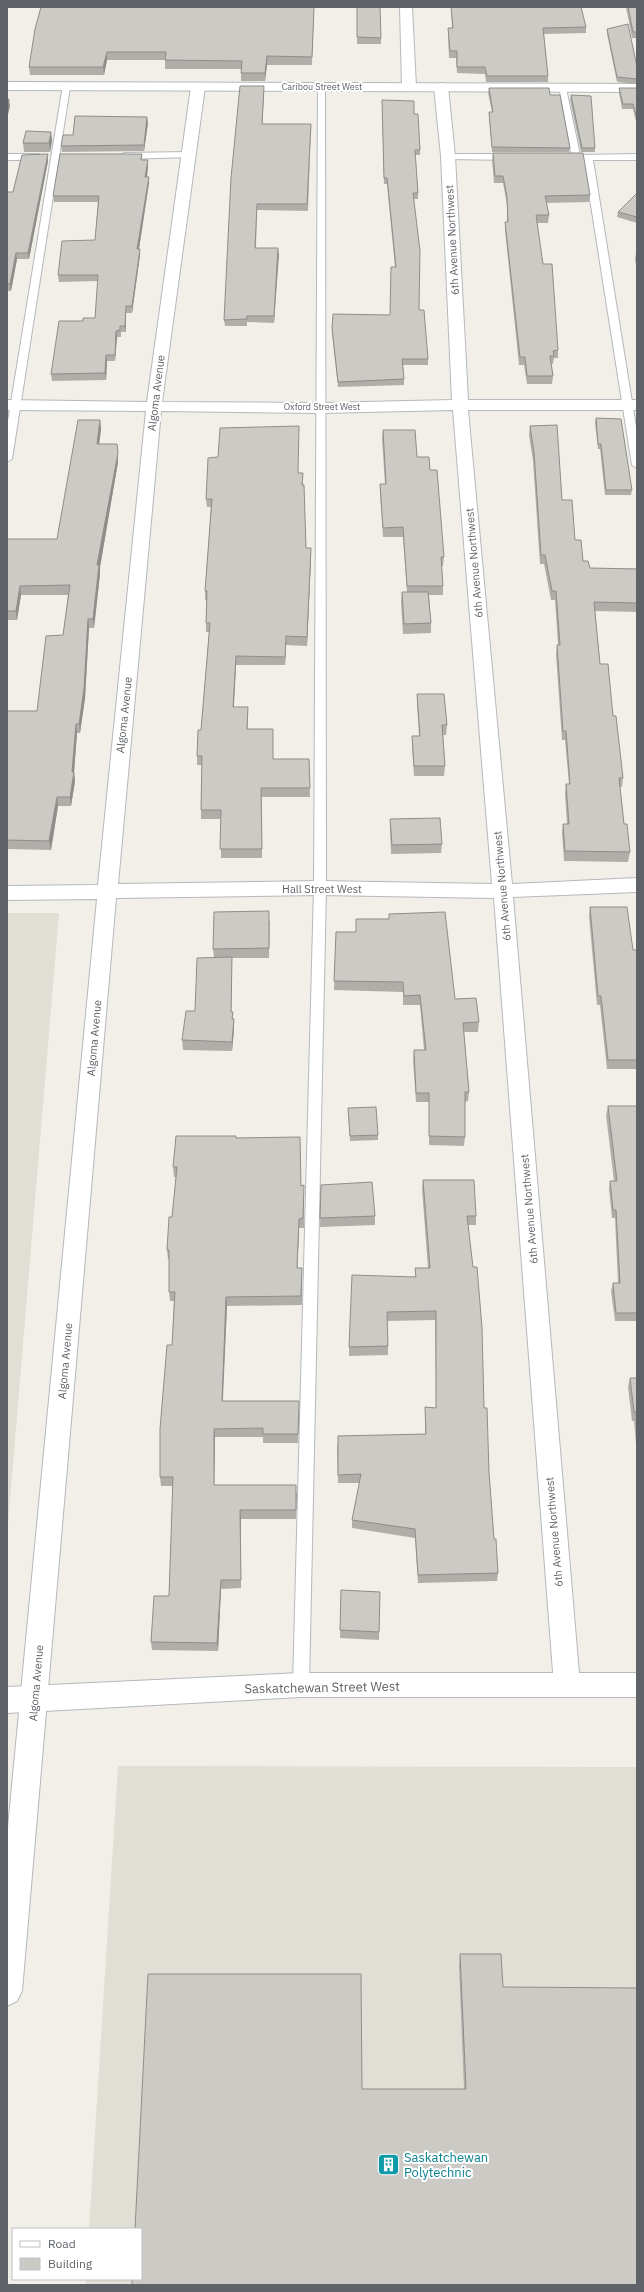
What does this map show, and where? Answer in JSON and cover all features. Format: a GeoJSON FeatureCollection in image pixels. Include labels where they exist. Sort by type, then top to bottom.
{"type":"FeatureCollection","features":[{"type":"Feature","properties":{"kind":"street"},"geometry":{"type":"LineString","coordinates":[[406,7],[409,87]]}},
{"type":"Feature","properties":{"kind":"street","name":"Caribou Street West"},"geometry":{"type":"LineString","coordinates":[[7,86],[637,88]]}},
{"type":"Feature","properties":{"kind":"street","name":"Algoma Avenue"},"geometry":{"type":"LineString","coordinates":[[7,1991],[11,1897],[34,1700],[107,893],[154,406],[198,87]]}},
{"type":"Feature","properties":{"kind":"street","name":"6th Avenue Northwest"},"geometry":{"type":"LineString","coordinates":[[441,87],[448,156],[460,404],[503,891],[567,1685]]}},
{"type":"Feature","properties":{"kind":"street","name":"Oxford Street West"},"geometry":{"type":"LineString","coordinates":[[11,405],[320,408],[460,404],[633,405]]}},
{"type":"Feature","properties":{"kind":"street","name":"Hall Street West"},"geometry":{"type":"LineString","coordinates":[[7,893],[107,893],[320,888],[503,891],[637,885]]}},
{"type":"Feature","properties":{"kind":"street","name":"Saskatchewan Street West"},"geometry":{"type":"LineString","coordinates":[[7,1700],[34,1700],[301,1685],[637,1685]]}},
{"type":"Feature","properties":{"kind":"lane"},"geometry":{"type":"LineString","coordinates":[[7,459],[11,405],[59,156],[66,86]]}},
{"type":"Feature","properties":{"kind":"lane"},"geometry":{"type":"LineString","coordinates":[[301,1685],[320,888],[322,87]]}},
{"type":"Feature","properties":{"kind":"lane"},"geometry":{"type":"LineString","coordinates":[[562,88],[572,158],[637,157]]}},
{"type":"Feature","properties":{"kind":"lane"},"geometry":{"type":"LineString","coordinates":[[7,157],[59,156]]}},
{"type":"Feature","properties":{"kind":"lane"},"geometry":{"type":"LineString","coordinates":[[118,156],[188,156]]}},
{"type":"Feature","properties":{"kind":"lane"},"geometry":{"type":"LineString","coordinates":[[448,156],[520,157]]}},
{"type":"Feature","properties":{"kind":"lane"},"geometry":{"type":"LineString","coordinates":[[588,158],[633,405],[637,465]]}},
{"type":"Feature","properties":{"kind":"shaded area"},"geometry":{"type":"Polygon","coordinates":[[[7,913],[59,913],[7,1536],[7,913]]]}},
{"type":"Feature","properties":{"kind":"shaded area"},"geometry":{"type":"Polygon","coordinates":[[[118,1766],[637,1767],[637,2285],[86,2285],[86,2280],[142,2280],[142,2228],[89,2228],[118,1766]]]}},
{"type":"Feature","properties":{"kind":"building"},"geometry":{"type":"Polygon","coordinates":[[[41,7],[314,7],[312,57],[267,56],[265,73],[241,73],[242,61],[165,60],[166,52],[107,52],[103,67],[29,67],[35,29],[41,7]]]}},
{"type":"Feature","properties":{"kind":"building"},"geometry":{"type":"Polygon","coordinates":[[[357,7],[380,7],[381,38],[357,37],[357,7]]]}},
{"type":"Feature","properties":{"kind":"building"},"geometry":{"type":"Polygon","coordinates":[[[451,7],[581,7],[586,27],[543,28],[548,76],[487,76],[485,67],[457,67],[457,51],[450,51],[448,28],[453,28],[451,7]]]}},
{"type":"Feature","properties":{"kind":"building"},"geometry":{"type":"Polygon","coordinates":[[[628,7],[637,7],[637,32],[633,32],[628,7]]]}},
{"type":"Feature","properties":{"kind":"building"},"geometry":{"type":"Polygon","coordinates":[[[628,24],[637,67],[637,79],[617,77],[607,29],[628,24]]]}},
{"type":"Feature","properties":{"kind":"building"},"geometry":{"type":"Polygon","coordinates":[[[240,86],[264,86],[262,124],[311,124],[307,204],[257,204],[255,248],[278,248],[274,316],[247,316],[247,319],[224,320],[231,178],[240,86]]]}},
{"type":"Feature","properties":{"kind":"building"},"geometry":{"type":"Polygon","coordinates":[[[489,88],[549,88],[550,95],[560,95],[570,148],[492,147],[489,112],[493,112],[489,88]]]}},
{"type":"Feature","properties":{"kind":"building"},"geometry":{"type":"Polygon","coordinates":[[[619,88],[637,88],[637,119],[633,104],[623,104],[619,88]]]}},
{"type":"Feature","properties":{"kind":"building"},"geometry":{"type":"Polygon","coordinates":[[[571,95],[591,96],[595,148],[582,148],[571,95]]]}},
{"type":"Feature","properties":{"kind":"building"},"geometry":{"type":"Polygon","coordinates":[[[382,100],[414,101],[414,114],[418,114],[420,150],[415,150],[418,193],[413,193],[420,251],[419,310],[424,310],[428,359],[402,359],[404,379],[338,382],[332,328],[333,314],[390,315],[391,267],[396,267],[387,178],[384,178],[382,100]]]}},
{"type":"Feature","properties":{"kind":"building"},"geometry":{"type":"Polygon","coordinates":[[[75,116],[147,117],[144,145],[61,146],[63,135],[73,135],[75,116]]]}},
{"type":"Feature","properties":{"kind":"building"},"geometry":{"type":"Polygon","coordinates":[[[26,131],[51,132],[49,143],[23,143],[26,131]]]}},
{"type":"Feature","properties":{"kind":"building"},"geometry":{"type":"Polygon","coordinates":[[[493,153],[583,153],[590,195],[545,196],[549,215],[536,215],[543,264],[552,264],[558,350],[553,351],[554,356],[550,356],[553,376],[527,376],[525,357],[520,357],[505,222],[508,222],[507,197],[503,176],[495,176],[493,153]]]}},
{"type":"Feature","properties":{"kind":"building"},"geometry":{"type":"Polygon","coordinates":[[[48,154],[28,253],[16,253],[10,284],[7,284],[7,192],[13,192],[22,155],[48,154]]]}},
{"type":"Feature","properties":{"kind":"building"},"geometry":{"type":"Polygon","coordinates":[[[60,154],[142,154],[141,160],[148,160],[145,177],[149,177],[137,249],[140,249],[132,306],[126,306],[125,326],[120,326],[120,330],[116,331],[115,355],[106,355],[105,373],[51,374],[59,321],[83,321],[83,318],[95,318],[98,275],[58,275],[62,241],[95,240],[99,196],[53,196],[60,154]]]}},
{"type":"Feature","properties":{"kind":"building"},"geometry":{"type":"Polygon","coordinates":[[[637,193],[637,217],[618,212],[637,193]]]}},
{"type":"Feature","properties":{"kind":"building"},"geometry":{"type":"Polygon","coordinates":[[[596,418],[621,419],[632,490],[606,490],[601,444],[598,444],[596,418]]]}},
{"type":"Feature","properties":{"kind":"building"},"geometry":{"type":"Polygon","coordinates":[[[78,420],[100,420],[97,444],[117,444],[118,453],[97,565],[99,565],[93,619],[88,619],[84,689],[79,724],[76,724],[72,772],[74,772],[70,797],[57,797],[49,841],[7,840],[7,711],[37,711],[46,636],[63,635],[70,585],[20,586],[16,611],[7,611],[7,539],[57,539],[78,420]]]}},
{"type":"Feature","properties":{"kind":"building"},"geometry":{"type":"Polygon","coordinates":[[[557,425],[562,500],[572,500],[575,540],[581,540],[583,561],[588,561],[590,568],[637,569],[637,603],[594,602],[600,664],[608,664],[613,716],[616,716],[623,778],[619,778],[624,824],[627,824],[630,852],[565,851],[563,824],[569,824],[566,784],[570,784],[566,731],[563,731],[557,645],[560,645],[556,591],[552,591],[545,555],[541,555],[534,452],[530,426],[557,425]]]}},
{"type":"Feature","properties":{"kind":"building"},"geometry":{"type":"Polygon","coordinates":[[[299,426],[298,473],[303,473],[302,485],[304,485],[306,548],[311,548],[307,637],[286,636],[285,657],[236,656],[233,707],[248,707],[247,729],[273,729],[273,759],[309,759],[310,788],[261,788],[262,849],[220,849],[221,810],[201,810],[202,756],[197,756],[198,730],[201,730],[210,623],[206,623],[207,591],[205,591],[212,499],[206,499],[208,458],[218,457],[220,428],[299,426]]]}},
{"type":"Feature","properties":{"kind":"building"},"geometry":{"type":"Polygon","coordinates":[[[383,430],[415,430],[417,457],[429,457],[430,470],[437,470],[444,557],[441,557],[443,586],[407,586],[403,527],[383,528],[380,484],[386,484],[383,430]]]}},
{"type":"Feature","properties":{"kind":"building"},"geometry":{"type":"Polygon","coordinates":[[[402,592],[428,592],[431,623],[404,624],[402,592]]]}},
{"type":"Feature","properties":{"kind":"building"},"geometry":{"type":"Polygon","coordinates":[[[417,694],[444,694],[447,725],[442,725],[445,766],[414,766],[412,736],[420,736],[417,694]]]}},
{"type":"Feature","properties":{"kind":"building"},"geometry":{"type":"Polygon","coordinates":[[[440,818],[442,844],[392,845],[390,819],[440,818]]]}},
{"type":"Feature","properties":{"kind":"building"},"geometry":{"type":"Polygon","coordinates":[[[590,907],[627,907],[633,950],[637,950],[637,1060],[608,1060],[601,996],[598,996],[590,907]]]}},
{"type":"Feature","properties":{"kind":"building"},"geometry":{"type":"Polygon","coordinates":[[[269,911],[269,948],[213,949],[214,912],[269,911]]]}},
{"type":"Feature","properties":{"kind":"building"},"geometry":{"type":"Polygon","coordinates":[[[445,912],[455,999],[476,998],[479,1022],[463,1023],[469,1092],[465,1092],[465,1137],[429,1136],[429,1093],[416,1093],[414,1050],[426,1050],[420,995],[404,996],[403,982],[334,981],[336,932],[356,932],[356,919],[389,919],[389,914],[445,912]]]}},
{"type":"Feature","properties":{"kind":"building"},"geometry":{"type":"Polygon","coordinates":[[[232,957],[231,1012],[233,1012],[232,1019],[234,1019],[232,1042],[182,1040],[186,1011],[195,1011],[197,958],[232,957]]]}},
{"type":"Feature","properties":{"kind":"building"},"geometry":{"type":"Polygon","coordinates":[[[608,1106],[637,1106],[637,1313],[616,1313],[613,1283],[620,1283],[616,1210],[613,1210],[610,1181],[617,1181],[608,1106]]]}},
{"type":"Feature","properties":{"kind":"building"},"geometry":{"type":"Polygon","coordinates":[[[376,1107],[378,1135],[350,1136],[348,1108],[376,1107]]]}},
{"type":"Feature","properties":{"kind":"building"},"geometry":{"type":"Polygon","coordinates":[[[176,1136],[236,1136],[236,1138],[300,1137],[301,1186],[304,1185],[303,1218],[299,1219],[297,1268],[302,1268],[301,1296],[226,1297],[222,1401],[299,1401],[298,1434],[263,1434],[263,1428],[214,1429],[214,1485],[296,1485],[296,1510],[240,1510],[241,1580],[221,1580],[217,1643],[151,1642],[154,1596],[169,1596],[173,1477],[160,1477],[160,1429],[167,1345],[172,1345],[175,1292],[169,1292],[169,1250],[167,1250],[169,1217],[172,1217],[177,1167],[173,1167],[176,1136]]]}},
{"type":"Feature","properties":{"kind":"building"},"geometry":{"type":"Polygon","coordinates":[[[423,1180],[474,1180],[476,1216],[467,1216],[473,1267],[477,1267],[482,1328],[484,1408],[487,1408],[489,1472],[498,1573],[418,1575],[415,1529],[352,1520],[361,1474],[338,1475],[338,1436],[426,1434],[425,1407],[436,1408],[436,1311],[387,1312],[388,1346],[349,1347],[352,1275],[416,1277],[415,1268],[430,1268],[423,1180]]]}},
{"type":"Feature","properties":{"kind":"building"},"geometry":{"type":"Polygon","coordinates":[[[372,1182],[375,1216],[320,1218],[321,1185],[372,1182]]]}},
{"type":"Feature","properties":{"kind":"building"},"geometry":{"type":"Polygon","coordinates":[[[630,1378],[637,1378],[637,1420],[636,1412],[634,1412],[630,1378]]]}},
{"type":"Feature","properties":{"kind":"building"},"geometry":{"type":"Polygon","coordinates":[[[341,1590],[380,1592],[379,1632],[340,1630],[341,1590]]]}},
{"type":"Feature","properties":{"kind":"building","name":"Saskatchewan Polytechnic"},"geometry":{"type":"Polygon","coordinates":[[[460,1954],[501,1954],[503,1987],[637,1988],[637,2285],[132,2285],[132,2280],[142,2280],[142,2228],[135,2228],[148,1974],[361,1974],[362,2089],[466,2089],[460,1954]]]}},
{"type":"Feature","properties":{"kind":"place","name":"Saskatchewan Polytechnic"},"geometry":{"type":"Point","coordinates":[389,2164]}}]}
